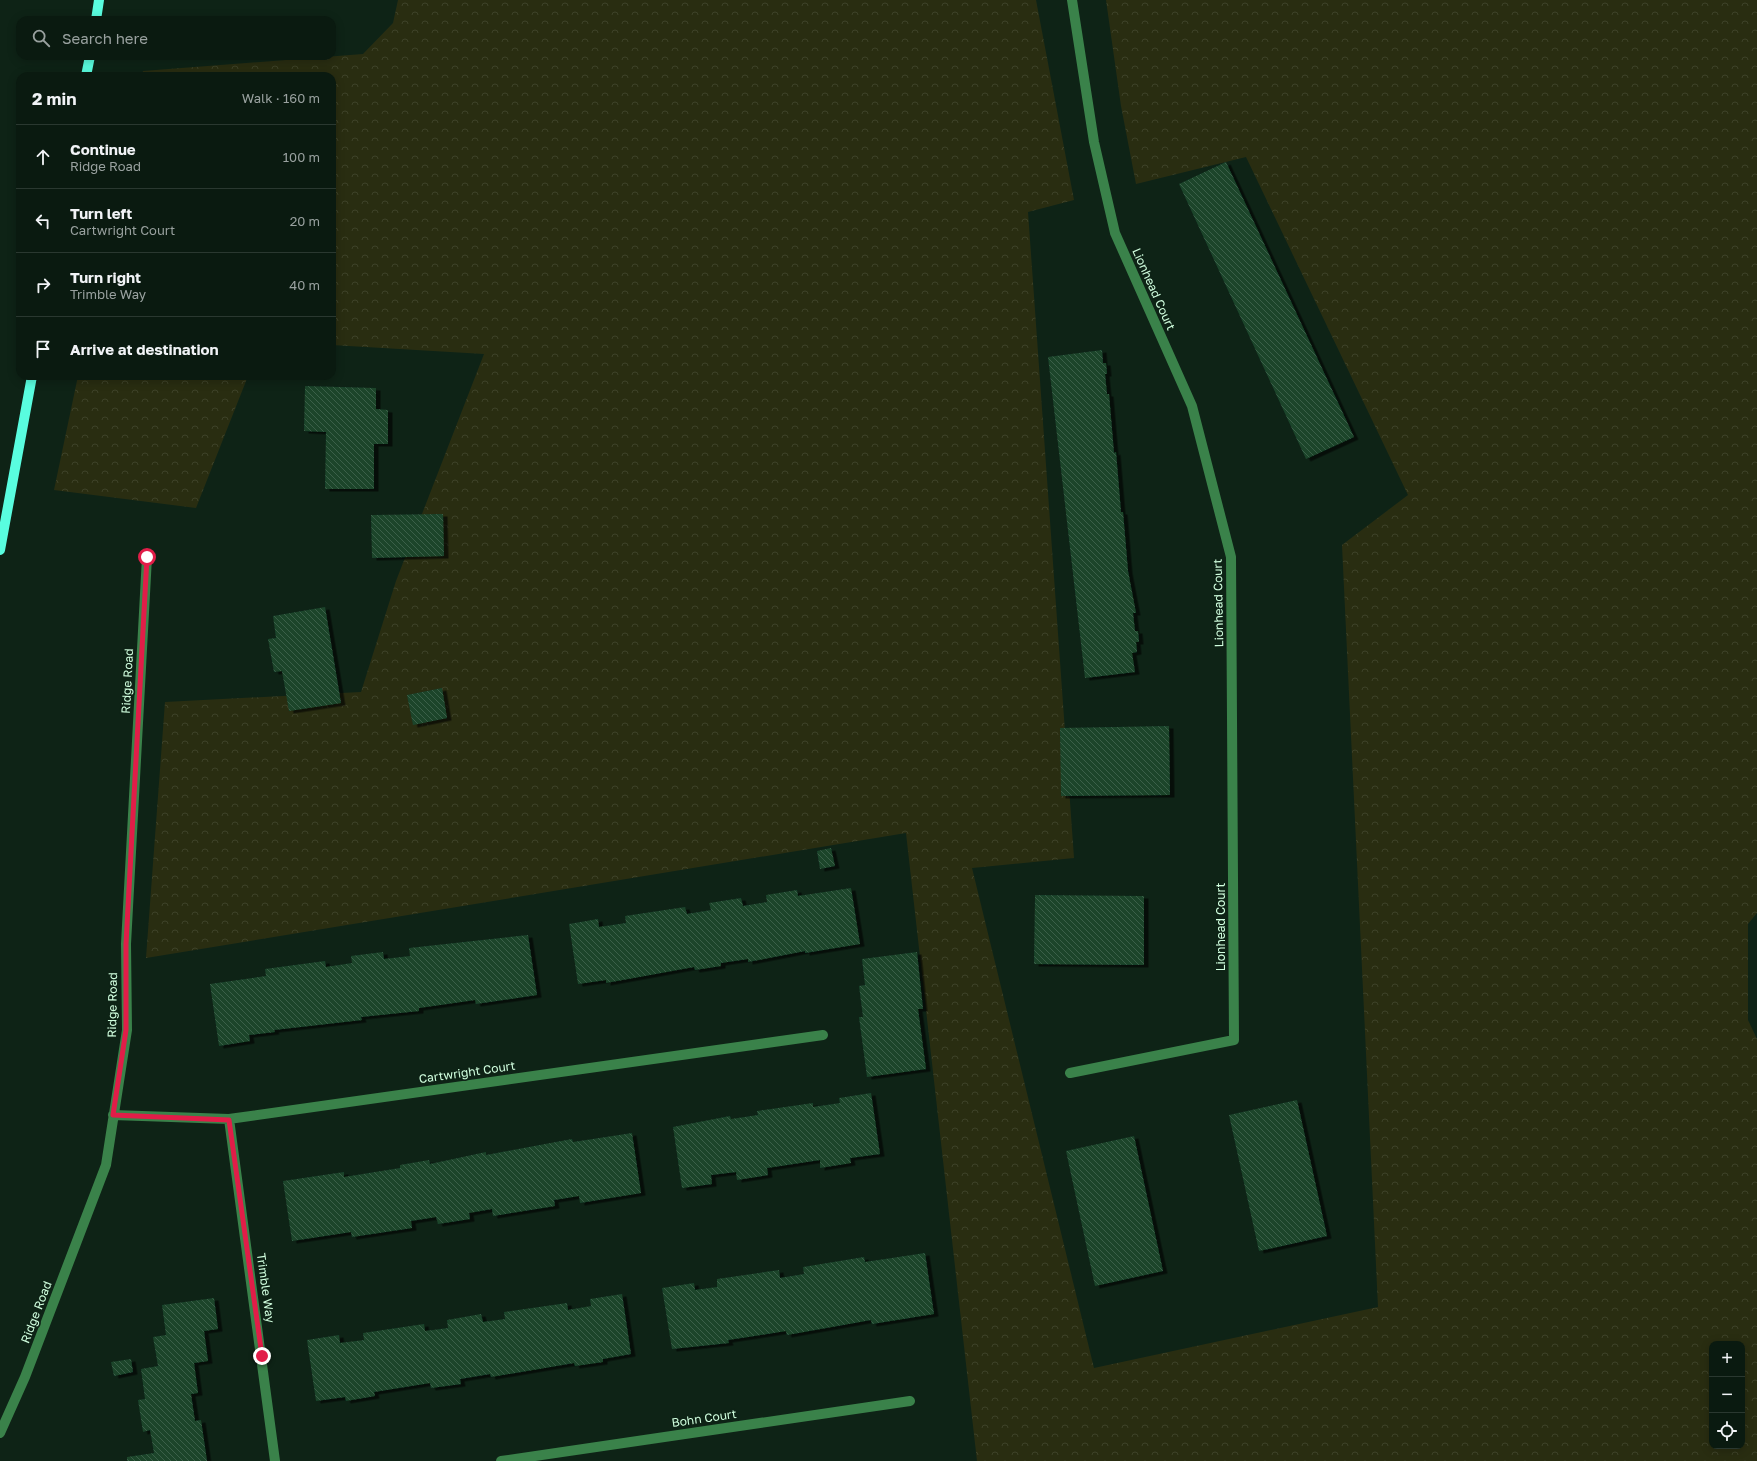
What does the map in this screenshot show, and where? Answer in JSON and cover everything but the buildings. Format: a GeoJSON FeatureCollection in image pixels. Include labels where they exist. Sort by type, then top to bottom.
{"type":"FeatureCollection","features":[{"type":"Feature","properties":{"kind":"main road"},"geometry":{"type":"LineString","coordinates":[[97,16],[99,0]]}},
{"type":"Feature","properties":{"kind":"main road"},"geometry":{"type":"LineString","coordinates":[[87,72],[89,60]]}},
{"type":"Feature","properties":{"kind":"main road"},"geometry":{"type":"LineString","coordinates":[[0,550],[31,380]]}},
{"type":"Feature","properties":{"kind":"street","name":"Lionhead Court"},"geometry":{"type":"LineString","coordinates":[[1070,1073],[1234,1040],[1231,557],[1192,406],[1115,233],[1094,142],[1072,0]]}},
{"type":"Feature","properties":{"kind":"street","name":"Ridge Road"},"geometry":{"type":"LineString","coordinates":[[0,1433],[25,1377],[106,1165],[126,1030],[126,944],[147,557]]}},
{"type":"Feature","properties":{"kind":"street","name":"Cartwright Court"},"geometry":{"type":"LineString","coordinates":[[113,1115],[229,1120],[823,1035]]}},
{"type":"Feature","properties":{"kind":"street","name":"Trimble Way"},"geometry":{"type":"LineString","coordinates":[[229,1120],[275,1461]]}},
{"type":"Feature","properties":{"kind":"street","name":"Bohn Court"},"geometry":{"type":"LineString","coordinates":[[501,1461],[910,1400]]}},
{"type":"Feature","properties":{"kind":"green space"},"geometry":{"type":"Polygon","coordinates":[[[398,0],[1036,0],[1074,200],[1028,212],[1074,858],[972,868],[1094,1368],[1378,1307],[1342,545],[1408,495],[1246,157],[1136,184],[1121,106],[1106,0],[1757,0],[1757,913],[1748,924],[1748,1020],[1757,1039],[1757,1461],[977,1461],[906,833],[146,958],[165,702],[361,692],[396,581],[484,354],[336,345],[336,72],[143,72],[285,60],[336,60],[336,56],[363,54],[393,23],[398,0]]]}},
{"type":"Feature","properties":{"kind":"green space"},"geometry":{"type":"Polygon","coordinates":[[[77,380],[246,380],[196,508],[54,490],[77,380]]]}},
{"type":"Feature","properties":{"kind":"route"},"geometry":{"type":"LineString","coordinates":[[147,557],[126,944],[126,1030],[113,1115],[229,1120],[262,1356]]}}]}
